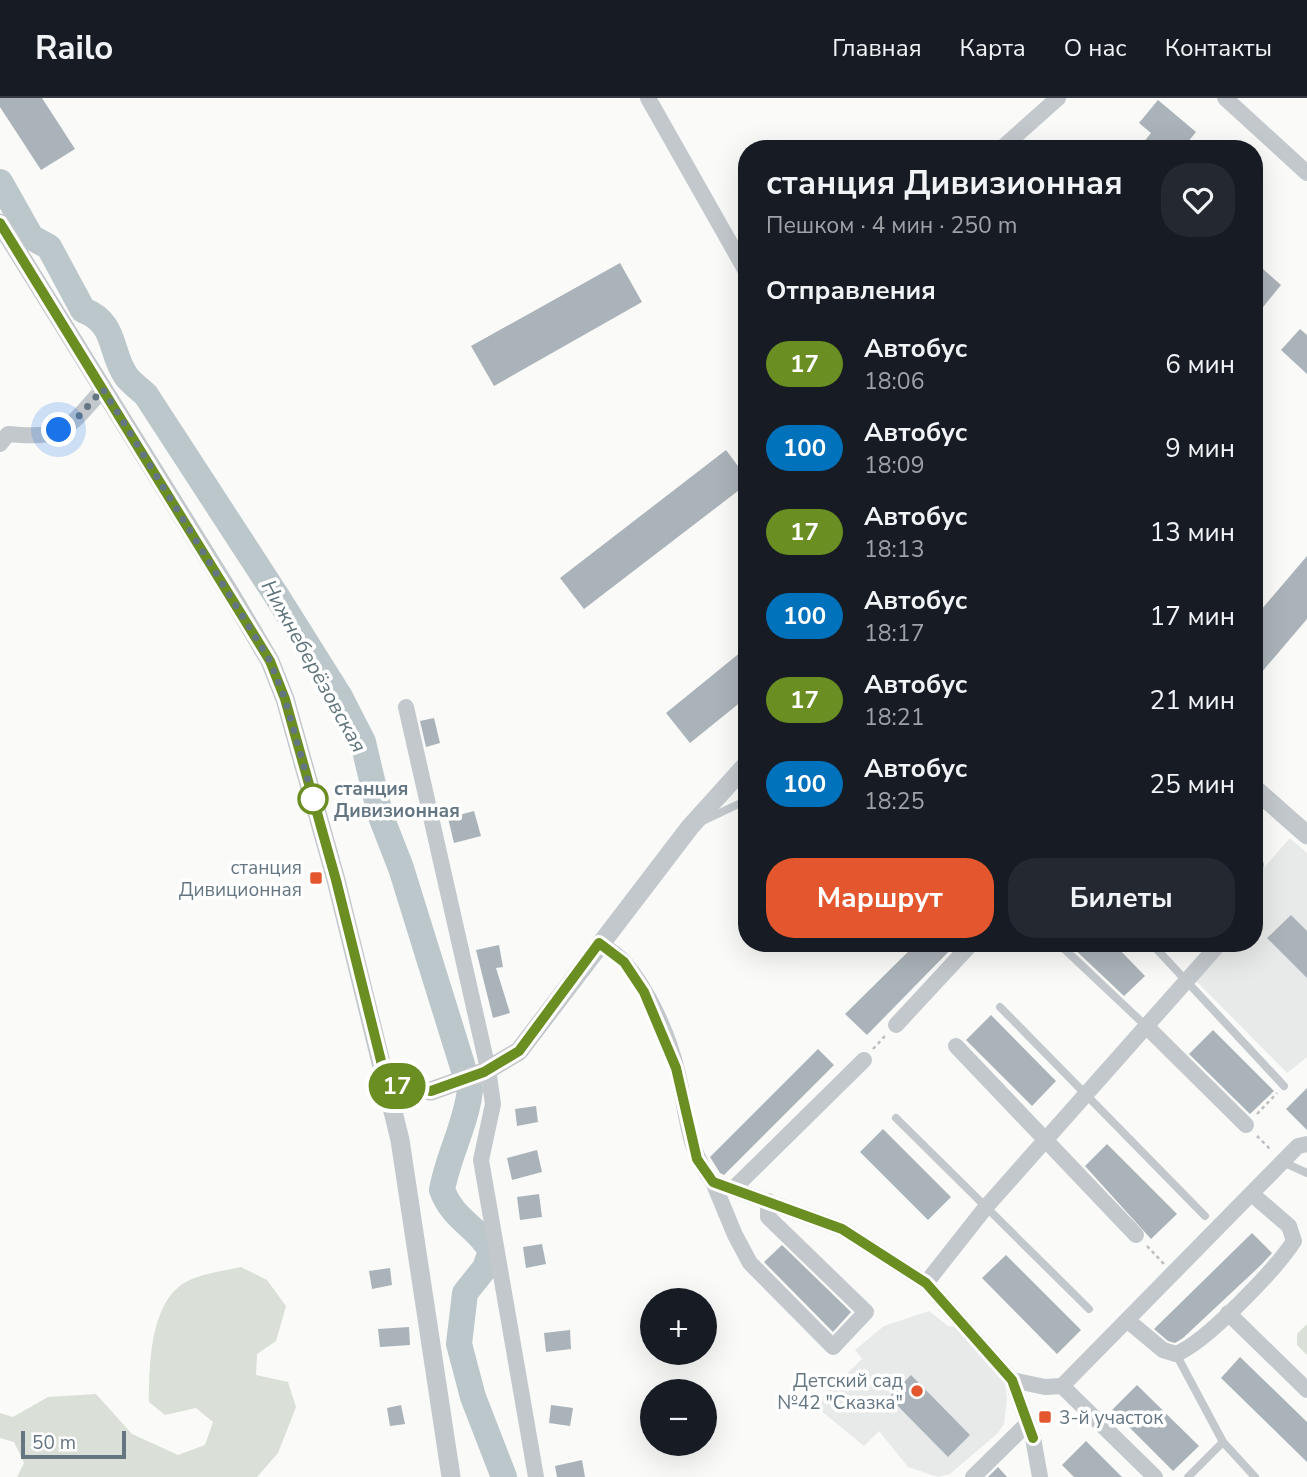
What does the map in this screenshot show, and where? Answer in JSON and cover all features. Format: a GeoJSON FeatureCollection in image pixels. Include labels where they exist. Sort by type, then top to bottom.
{"type":"FeatureCollection","features":[{"type":"Feature","properties":{"kind":"street"},"geometry":{"type":"LineString","coordinates":[[648,98],[738,257]]}},
{"type":"Feature","properties":{"kind":"street"},"geometry":{"type":"LineString","coordinates":[[1011,140],[1058,98]]}},
{"type":"Feature","properties":{"kind":"street"},"geometry":{"type":"LineString","coordinates":[[1225,98],[1307,173]]}},
{"type":"Feature","properties":{"kind":"street"},"geometry":{"type":"LineString","coordinates":[[0,223],[270,661],[285,699],[332,867],[400,1140],[451,1477]]}},
{"type":"Feature","properties":{"kind":"street"},"geometry":{"type":"LineString","coordinates":[[0,444],[8,434],[46,437],[72,424],[103,389]]}},
{"type":"Feature","properties":{"kind":"street"},"geometry":{"type":"LineString","coordinates":[[405,707],[488,1069],[493,1104],[481,1160],[536,1477]]}},
{"type":"Feature","properties":{"kind":"street"},"geometry":{"type":"LineString","coordinates":[[387,1085],[431,1091],[488,1069],[519,1051],[690,827],[738,774]]}},
{"type":"Feature","properties":{"kind":"street"},"geometry":{"type":"LineString","coordinates":[[1263,796],[1307,835]]}},
{"type":"Feature","properties":{"kind":"street"},"geometry":{"type":"LineString","coordinates":[[599,943],[624,962],[649,1001],[676,1068],[697,1159],[713,1182],[735,1236],[750,1263],[833,1347],[866,1312],[768,1217],[768,1201]]}},
{"type":"Feature","properties":{"kind":"street"},"geometry":{"type":"LineString","coordinates":[[895,1025],[964,952]]}},
{"type":"Feature","properties":{"kind":"street"},"geometry":{"type":"LineString","coordinates":[[926,1283],[986,1207],[1212,952]]}},
{"type":"Feature","properties":{"kind":"street"},"geometry":{"type":"LineString","coordinates":[[1146,1027],[1246,1125]]}},
{"type":"Feature","properties":{"kind":"street"},"geometry":{"type":"LineString","coordinates":[[956,1046],[1136,1235]]}},
{"type":"Feature","properties":{"kind":"street"},"geometry":{"type":"LineString","coordinates":[[733,1189],[864,1060]]}},
{"type":"Feature","properties":{"kind":"street"},"geometry":{"type":"LineString","coordinates":[[1012,1380],[1045,1387],[1062,1386],[1253,1195],[1298,1146],[1307,1144]]}},
{"type":"Feature","properties":{"kind":"street"},"geometry":{"type":"LineString","coordinates":[[713,1182],[848,1233],[926,1283],[1012,1380],[1028,1423],[1040,1477]]}},
{"type":"Feature","properties":{"kind":"street"},"geometry":{"type":"LineString","coordinates":[[1127,1320],[1163,1350],[1177,1354],[1197,1342],[1228,1313],[1294,1241],[1289,1226],[1253,1195]]}},
{"type":"Feature","properties":{"kind":"street"},"geometry":{"type":"LineString","coordinates":[[1228,1313],[1307,1390]]}},
{"type":"Feature","properties":{"kind":"street"},"geometry":{"type":"LineString","coordinates":[[1062,1386],[1155,1477]]}},
{"type":"Feature","properties":{"kind":"street"},"geometry":{"type":"LineString","coordinates":[[973,1477],[1028,1423]]}},
{"type":"Feature","properties":{"kind":"lane"},"geometry":{"type":"LineString","coordinates":[[690,827],[738,804]]}},
{"type":"Feature","properties":{"kind":"lane"},"geometry":{"type":"LineString","coordinates":[[1067,952],[1146,1027]]}},
{"type":"Feature","properties":{"kind":"lane"},"geometry":{"type":"LineString","coordinates":[[1160,952],[1284,1086]]}},
{"type":"Feature","properties":{"kind":"lane"},"geometry":{"type":"LineString","coordinates":[[1000,1007],[1205,1216]]}},
{"type":"Feature","properties":{"kind":"lane"},"geometry":{"type":"LineString","coordinates":[[896,1118],[1089,1309]]}},
{"type":"Feature","properties":{"kind":"lane"},"geometry":{"type":"LineString","coordinates":[[1284,1163],[1307,1173]]}},
{"type":"Feature","properties":{"kind":"lane"},"geometry":{"type":"LineString","coordinates":[[1177,1354],[1223,1441],[1255,1477]]}},
{"type":"Feature","properties":{"kind":"lane"},"geometry":{"type":"LineString","coordinates":[[1188,1477],[1223,1441]]}},
{"type":"Feature","properties":{"kind":"path"},"geometry":{"type":"LineString","coordinates":[[864,1060],[895,1025]]}},
{"type":"Feature","properties":{"kind":"path"},"geometry":{"type":"LineString","coordinates":[[1284,1086],[1246,1125],[1284,1163]]}},
{"type":"Feature","properties":{"kind":"path"},"geometry":{"type":"LineString","coordinates":[[1136,1235],[1173,1274]]}},
{"type":"Feature","properties":{"kind":"shaded area"},"geometry":{"type":"Polygon","coordinates":[[[1290,838],[1307,853],[1307,1057],[1287,1073],[1196,981],[1218,952],[1263,952],[1263,869],[1290,838]]]}},
{"type":"Feature","properties":{"kind":"shaded area"},"geometry":{"type":"Polygon","coordinates":[[[241,1267],[267,1280],[286,1306],[276,1341],[257,1354],[256,1375],[288,1382],[296,1407],[278,1453],[257,1477],[17,1477],[24,1463],[14,1442],[0,1438],[0,1413],[13,1417],[48,1397],[96,1394],[132,1434],[178,1455],[205,1445],[213,1422],[196,1408],[165,1415],[149,1402],[154,1337],[164,1305],[184,1283],[204,1275],[241,1267]]]}},
{"type":"Feature","properties":{"kind":"shaded area","name":"Детский сад №42 \"Сказка\""},"geometry":{"type":"Polygon","coordinates":[[[929,1311],[948,1326],[960,1327],[1005,1382],[1007,1400],[1004,1424],[998,1433],[950,1474],[938,1477],[908,1467],[879,1431],[864,1446],[814,1405],[862,1359],[855,1350],[884,1326],[929,1311]]]}},
{"type":"Feature","properties":{"kind":"shaded area"},"geometry":{"type":"Polygon","coordinates":[[[1307,1324],[1307,1355],[1297,1345],[1297,1334],[1307,1324]]]}},
{"type":"Feature","properties":{"kind":"building"},"geometry":{"type":"Polygon","coordinates":[[[0,98],[42,98],[75,149],[41,170],[0,107],[0,98]]]}},
{"type":"Feature","properties":{"kind":"building"},"geometry":{"type":"Polygon","coordinates":[[[1158,100],[1196,132],[1189,140],[1145,140],[1151,133],[1139,123],[1158,100]]]}},
{"type":"Feature","properties":{"kind":"building"},"geometry":{"type":"Polygon","coordinates":[[[620,263],[642,302],[494,386],[471,346],[620,263]]]}},
{"type":"Feature","properties":{"kind":"building"},"geometry":{"type":"Polygon","coordinates":[[[1263,269],[1281,285],[1263,307],[1263,269]]]}},
{"type":"Feature","properties":{"kind":"building"},"geometry":{"type":"Polygon","coordinates":[[[1300,329],[1307,335],[1307,374],[1281,350],[1300,329]]]}},
{"type":"Feature","properties":{"kind":"building"},"geometry":{"type":"Polygon","coordinates":[[[726,450],[738,466],[738,491],[584,609],[560,578],[726,450]]]}},
{"type":"Feature","properties":{"kind":"building"},"geometry":{"type":"Polygon","coordinates":[[[1307,556],[1307,619],[1263,671],[1263,608],[1307,556]]]}},
{"type":"Feature","properties":{"kind":"building"},"geometry":{"type":"Polygon","coordinates":[[[738,654],[738,704],[690,743],[666,713],[738,654]]]}},
{"type":"Feature","properties":{"kind":"building"},"geometry":{"type":"Polygon","coordinates":[[[434,718],[440,743],[426,747],[420,721],[434,718]]]}},
{"type":"Feature","properties":{"kind":"building"},"geometry":{"type":"Polygon","coordinates":[[[474,811],[481,836],[454,843],[448,818],[474,811]]]}},
{"type":"Feature","properties":{"kind":"building"},"geometry":{"type":"Polygon","coordinates":[[[1291,915],[1307,931],[1307,978],[1267,938],[1291,915]]]}},
{"type":"Feature","properties":{"kind":"building"},"geometry":{"type":"Polygon","coordinates":[[[499,945],[503,967],[496,968],[510,1013],[493,1018],[476,950],[499,945]]]}},
{"type":"Feature","properties":{"kind":"building"},"geometry":{"type":"Polygon","coordinates":[[[908,952],[948,952],[867,1035],[845,1014],[908,952]]]}},
{"type":"Feature","properties":{"kind":"building"},"geometry":{"type":"Polygon","coordinates":[[[1078,952],[1122,952],[1145,976],[1124,996],[1078,952]]]}},
{"type":"Feature","properties":{"kind":"building"},"geometry":{"type":"Polygon","coordinates":[[[991,1015],[1056,1081],[1032,1106],[966,1040],[991,1015]]]}},
{"type":"Feature","properties":{"kind":"building"},"geometry":{"type":"Polygon","coordinates":[[[1213,1030],[1274,1091],[1250,1114],[1189,1054],[1213,1030]]]}},
{"type":"Feature","properties":{"kind":"building"},"geometry":{"type":"Polygon","coordinates":[[[818,1049],[834,1065],[724,1175],[720,1173],[710,1157],[818,1049]]]}},
{"type":"Feature","properties":{"kind":"building"},"geometry":{"type":"Polygon","coordinates":[[[1307,1088],[1307,1130],[1286,1109],[1307,1088]]]}},
{"type":"Feature","properties":{"kind":"building"},"geometry":{"type":"Polygon","coordinates":[[[536,1106],[538,1122],[517,1126],[515,1109],[536,1106]]]}},
{"type":"Feature","properties":{"kind":"building"},"geometry":{"type":"Polygon","coordinates":[[[883,1129],[951,1197],[928,1220],[860,1152],[883,1129]]]}},
{"type":"Feature","properties":{"kind":"building"},"geometry":{"type":"Polygon","coordinates":[[[1107,1144],[1177,1214],[1151,1239],[1085,1166],[1107,1144]]]}},
{"type":"Feature","properties":{"kind":"building"},"geometry":{"type":"Polygon","coordinates":[[[537,1150],[542,1172],[512,1180],[507,1158],[537,1150]]]}},
{"type":"Feature","properties":{"kind":"building"},"geometry":{"type":"Polygon","coordinates":[[[539,1194],[542,1217],[520,1220],[517,1197],[539,1194]]]}},
{"type":"Feature","properties":{"kind":"building"},"geometry":{"type":"Polygon","coordinates":[[[1252,1233],[1272,1253],[1261,1265],[1175,1343],[1168,1341],[1154,1329],[1252,1233]]]}},
{"type":"Feature","properties":{"kind":"building"},"geometry":{"type":"Polygon","coordinates":[[[542,1244],[546,1264],[526,1268],[523,1247],[542,1244]]]}},
{"type":"Feature","properties":{"kind":"building"},"geometry":{"type":"Polygon","coordinates":[[[782,1245],[851,1312],[833,1332],[764,1262],[782,1245]]]}},
{"type":"Feature","properties":{"kind":"building"},"geometry":{"type":"Polygon","coordinates":[[[1006,1255],[1081,1330],[1057,1354],[982,1278],[1006,1255]]]}},
{"type":"Feature","properties":{"kind":"building"},"geometry":{"type":"Polygon","coordinates":[[[390,1268],[392,1285],[372,1289],[369,1271],[390,1268]]]}},
{"type":"Feature","properties":{"kind":"building"},"geometry":{"type":"Polygon","coordinates":[[[409,1327],[410,1345],[380,1347],[378,1329],[409,1327]]]}},
{"type":"Feature","properties":{"kind":"building"},"geometry":{"type":"Polygon","coordinates":[[[570,1330],[571,1349],[546,1352],[544,1333],[570,1330]]]}},
{"type":"Feature","properties":{"kind":"building"},"geometry":{"type":"Polygon","coordinates":[[[1240,1357],[1307,1422],[1307,1462],[1221,1378],[1240,1357]]]}},
{"type":"Feature","properties":{"kind":"building"},"geometry":{"type":"Polygon","coordinates":[[[911,1375],[970,1435],[948,1457],[889,1397],[911,1375]]]}},
{"type":"Feature","properties":{"kind":"building"},"geometry":{"type":"Polygon","coordinates":[[[1137,1385],[1199,1446],[1173,1471],[1112,1410],[1137,1385]]]}},
{"type":"Feature","properties":{"kind":"building"},"geometry":{"type":"Polygon","coordinates":[[[401,1405],[405,1424],[390,1426],[387,1408],[401,1405]]]}},
{"type":"Feature","properties":{"kind":"building"},"geometry":{"type":"Polygon","coordinates":[[[551,1405],[573,1408],[570,1426],[549,1423],[551,1405]]]}},
{"type":"Feature","properties":{"kind":"building"},"geometry":{"type":"Polygon","coordinates":[[[1086,1441],[1122,1477],[1074,1477],[1062,1465],[1086,1441]]]}},
{"type":"Feature","properties":{"kind":"building"},"geometry":{"type":"Polygon","coordinates":[[[582,1460],[585,1477],[557,1477],[555,1466],[582,1460]]]}},
{"type":"Feature","properties":{"kind":"building"},"geometry":{"type":"Polygon","coordinates":[[[998,1467],[1007,1477],[988,1477],[998,1467]]]}},
{"type":"Feature","properties":{"kind":"waterway","name":"Нижнеберёзовская"},"geometry":{"type":"LineString","coordinates":[[0,182],[31,237],[49,247],[83,310],[102,322],[126,376],[146,395],[278,598],[340,697],[363,742],[380,814],[401,868],[470,1090],[465,1116],[442,1190],[452,1209],[491,1251],[485,1268],[465,1293],[459,1344],[473,1397],[504,1477]]}},
{"type":"Feature","properties":{"kind":"bus line","name":"17"},"geometry":{"type":"LineString","coordinates":[[0,223],[270,661],[285,699],[336,880],[387,1085],[431,1091],[484,1072],[519,1051],[599,943],[624,962],[644,992],[676,1068],[697,1159],[713,1182],[842,1229],[926,1283],[1012,1380],[1033,1438]]}},
{"type":"Feature","properties":{"kind":"place","name":"станция Дивизионная"},"geometry":{"type":"Point","coordinates":[313,799]}},
{"type":"Feature","properties":{"kind":"place","name":"станция Дивиционная"},"geometry":{"type":"Point","coordinates":[316,878]}},
{"type":"Feature","properties":{"kind":"place","name":"Детский сад №42 \"Сказка\""},"geometry":{"type":"Point","coordinates":[917,1391]}},
{"type":"Feature","properties":{"kind":"place","name":"3-й участок"},"geometry":{"type":"Point","coordinates":[1045,1417]}},
{"type":"Feature","properties":{"kind":"route"},"geometry":{"type":"LineString","coordinates":[[59,430],[72,424],[103,389],[270,661],[285,699],[314,802],[313,799]]}}]}
